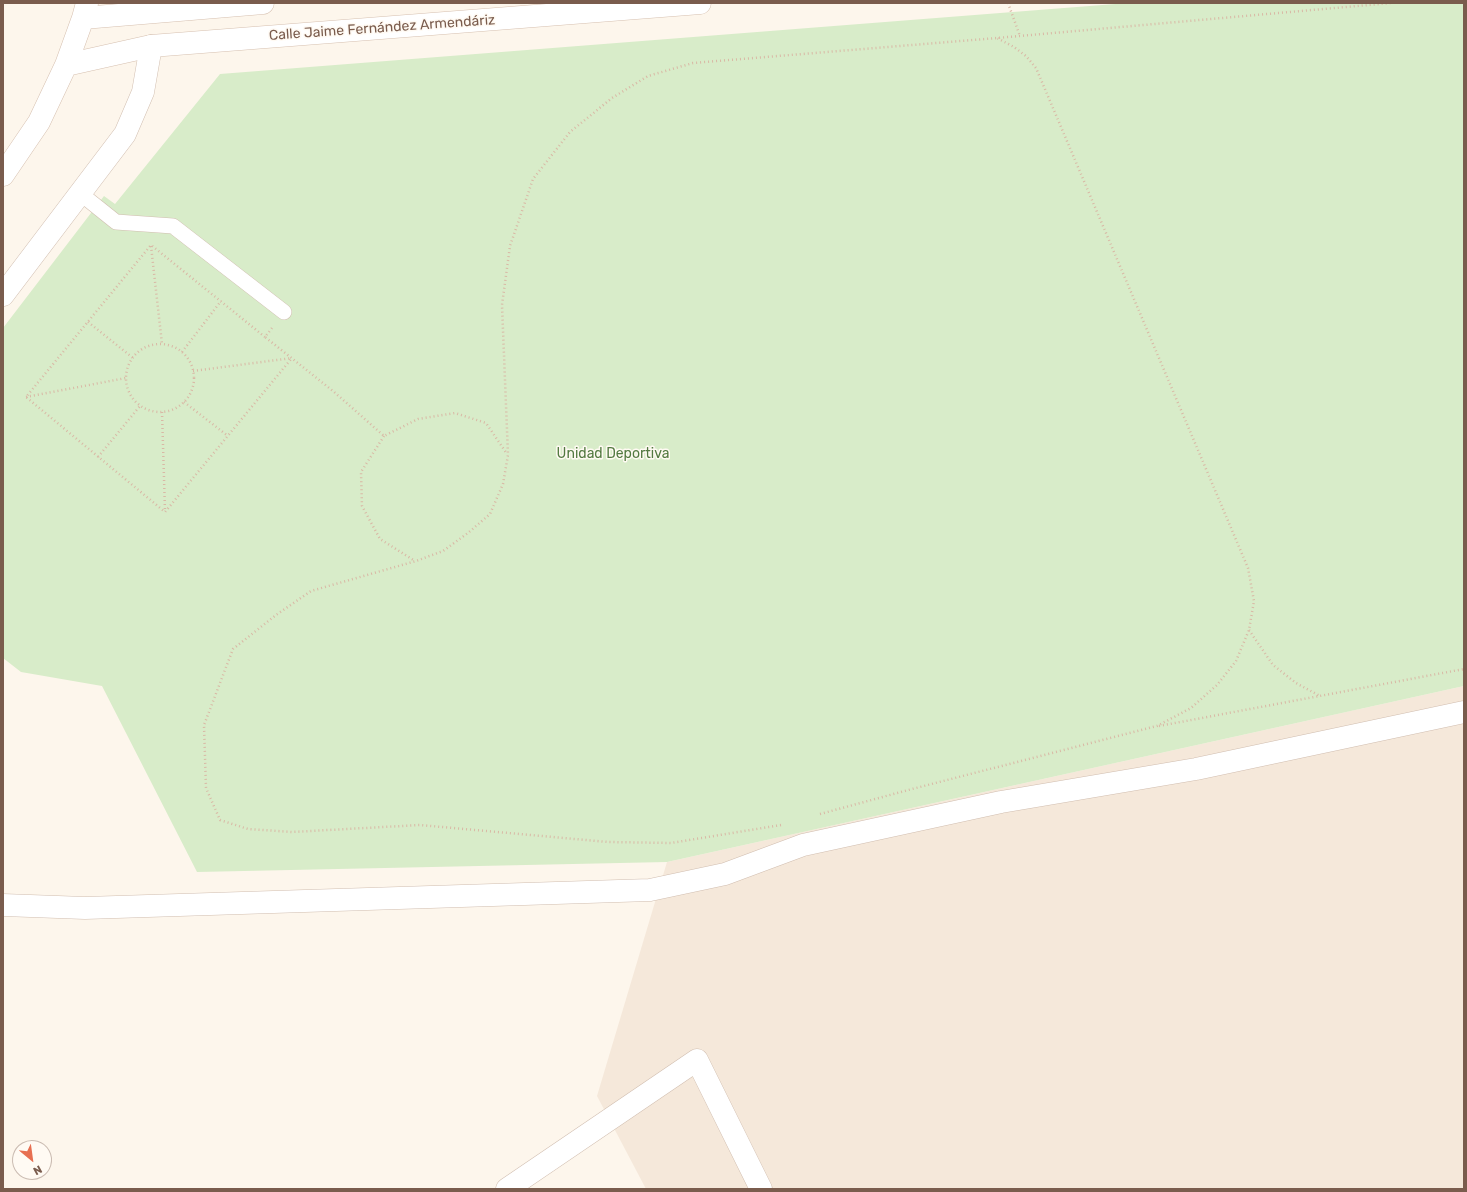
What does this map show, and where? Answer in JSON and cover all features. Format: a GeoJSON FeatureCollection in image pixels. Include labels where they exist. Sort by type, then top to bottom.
{"type":"FeatureCollection","features":[{"type":"Feature","properties":{"kind":"street"},"geometry":{"type":"LineString","coordinates":[[3,175],[39,122],[66,65],[85,11],[263,3]]}},
{"type":"Feature","properties":{"kind":"street","name":"Calle Jaime Fernández Armendáriz"},"geometry":{"type":"LineString","coordinates":[[66,65],[151,46],[700,3]]}},
{"type":"Feature","properties":{"kind":"street"},"geometry":{"type":"LineString","coordinates":[[6,283],[81,194],[125,134],[143,92],[157,7]]}},
{"type":"Feature","properties":{"kind":"street"},"geometry":{"type":"LineString","coordinates":[[3,905],[85,908],[650,890],[725,874],[811,843],[1001,802],[1196,770],[1464,712]]}},
{"type":"Feature","properties":{"kind":"street"},"geometry":{"type":"LineString","coordinates":[[507,1189],[697,1060],[761,1189]]}},
{"type":"Feature","properties":{"kind":"lane"},"geometry":{"type":"LineString","coordinates":[[81,194],[116,222],[174,226],[284,312]]}},
{"type":"Feature","properties":{"kind":"path"},"geometry":{"type":"LineString","coordinates":[[1008,3],[1020,36]]}},
{"type":"Feature","properties":{"kind":"path"},"geometry":{"type":"LineString","coordinates":[[787,824],[671,843],[608,842],[420,825],[292,832],[248,829],[220,820],[206,788],[204,725],[233,649],[276,615],[311,591],[416,561],[443,551],[490,514],[503,484],[508,455],[502,305],[510,246],[533,179],[570,132],[612,98],[648,76],[693,63],[1391,3]]}},
{"type":"Feature","properties":{"kind":"path"},"geometry":{"type":"LineString","coordinates":[[997,38],[1014,47],[1026,56],[1036,68],[1248,568],[1254,601],[1249,630],[1236,661],[1217,685],[1191,708],[1157,726]]}},
{"type":"Feature","properties":{"kind":"path"},"geometry":{"type":"LineString","coordinates":[[151,245],[292,358],[384,436]]}},
{"type":"Feature","properties":{"kind":"path"},"geometry":{"type":"LineString","coordinates":[[26,397],[151,245]]}},
{"type":"Feature","properties":{"kind":"path"},"geometry":{"type":"LineString","coordinates":[[151,245],[162,344]]}},
{"type":"Feature","properties":{"kind":"path"},"geometry":{"type":"LineString","coordinates":[[182,352],[221,301]]}},
{"type":"Feature","properties":{"kind":"path"},"geometry":{"type":"LineString","coordinates":[[265,337],[284,312]]}},
{"type":"Feature","properties":{"kind":"path"},"geometry":{"type":"LineString","coordinates":[[88,322],[133,358]]}},
{"type":"Feature","properties":{"kind":"path"},"geometry":{"type":"LineString","coordinates":[[162,344],[172,346],[182,352],[189,361],[193,372],[193,383],[190,394],[184,402],[173,409],[162,412],[150,411],[140,406],[132,398],[127,388],[127,367],[140,350],[150,345],[162,344]]}},
{"type":"Feature","properties":{"kind":"path"},"geometry":{"type":"LineString","coordinates":[[193,372],[292,358]]}},
{"type":"Feature","properties":{"kind":"path"},"geometry":{"type":"LineString","coordinates":[[165,512],[292,358]]}},
{"type":"Feature","properties":{"kind":"path"},"geometry":{"type":"LineString","coordinates":[[26,397],[126,378]]}},
{"type":"Feature","properties":{"kind":"path"},"geometry":{"type":"LineString","coordinates":[[26,397],[165,512]]}},
{"type":"Feature","properties":{"kind":"path"},"geometry":{"type":"LineString","coordinates":[[184,402],[228,436]]}},
{"type":"Feature","properties":{"kind":"path"},"geometry":{"type":"LineString","coordinates":[[98,457],[140,406]]}},
{"type":"Feature","properties":{"kind":"path"},"geometry":{"type":"LineString","coordinates":[[162,412],[165,512]]}},
{"type":"Feature","properties":{"kind":"path"},"geometry":{"type":"LineString","coordinates":[[416,561],[380,539],[362,506],[361,472],[384,436],[418,419],[455,413],[486,423],[508,455]]}},
{"type":"Feature","properties":{"kind":"path"},"geometry":{"type":"LineString","coordinates":[[1249,630],[1273,665],[1296,683],[1321,696]]}},
{"type":"Feature","properties":{"kind":"path"},"geometry":{"type":"LineString","coordinates":[[816,816],[912,789],[1157,726],[1464,669]]}},
{"type":"Feature","properties":{"kind":"shaded area"},"geometry":{"type":"Polygon","coordinates":[[[1464,686],[1464,1189],[646,1189],[597,1096],[667,862],[1464,686]]]}},
{"type":"Feature","properties":{"kind":"green space","name":"Unidad Deportiva"},"geometry":{"type":"Polygon","coordinates":[[[1128,3],[1464,3],[1464,686],[667,862],[197,872],[102,686],[21,672],[3,658],[3,328],[104,196],[115,204],[220,74],[1128,3]]]}}]}
